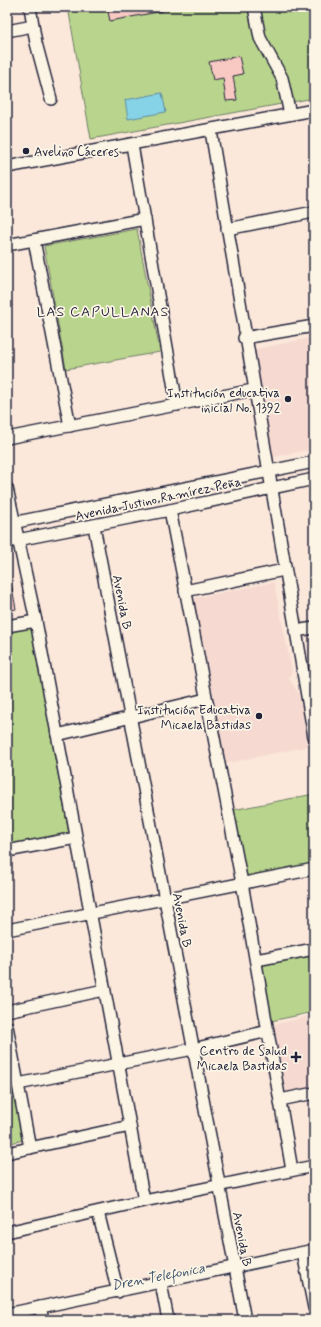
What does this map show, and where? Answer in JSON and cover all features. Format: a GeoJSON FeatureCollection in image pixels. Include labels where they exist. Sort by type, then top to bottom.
{"type":"FeatureCollection","features":[{"type":"Feature","properties":{"kind":"street"},"geometry":{"type":"LineString","coordinates":[[30,7],[33,26],[51,99]]}},
{"type":"Feature","properties":{"kind":"street"},"geometry":{"type":"LineString","coordinates":[[254,7],[260,38],[282,78],[290,114]]}},
{"type":"Feature","properties":{"kind":"street"},"geometry":{"type":"LineString","coordinates":[[7,31],[33,26]]}},
{"type":"Feature","properties":{"kind":"street"},"geometry":{"type":"LineString","coordinates":[[7,167],[211,131],[314,110]]}},
{"type":"Feature","properties":{"kind":"street"},"geometry":{"type":"LineString","coordinates":[[211,131],[244,338],[284,570],[295,631],[311,703],[314,737]]}},
{"type":"Feature","properties":{"kind":"street"},"geometry":{"type":"LineString","coordinates":[[132,145],[177,405]]}},
{"type":"Feature","properties":{"kind":"street"},"geometry":{"type":"LineString","coordinates":[[227,229],[314,212]]}},
{"type":"Feature","properties":{"kind":"street"},"geometry":{"type":"LineString","coordinates":[[7,245],[145,219]]}},
{"type":"Feature","properties":{"kind":"street"},"geometry":{"type":"LineString","coordinates":[[34,240],[70,426]]}},
{"type":"Feature","properties":{"kind":"street"},"geometry":{"type":"LineString","coordinates":[[244,338],[314,326]]}},
{"type":"Feature","properties":{"kind":"street"},"geometry":{"type":"LineString","coordinates":[[7,438],[253,390]]}},
{"type":"Feature","properties":{"kind":"street","name":"Avenida Justino Ramírez Peña"},"geometry":{"type":"LineString","coordinates":[[11,523],[314,462]]}},
{"type":"Feature","properties":{"kind":"street","name":"Avenida Justino Ramírez Peña"},"geometry":{"type":"LineString","coordinates":[[7,542],[94,526],[314,479]]}},
{"type":"Feature","properties":{"kind":"street"},"geometry":{"type":"LineString","coordinates":[[7,488],[11,523],[19,539],[36,621],[144,1201]]}},
{"type":"Feature","properties":{"kind":"street"},"geometry":{"type":"LineString","coordinates":[[170,510],[242,883],[292,1170]]}},
{"type":"Feature","properties":{"kind":"street","name":"Avenida B"},"geometry":{"type":"LineString","coordinates":[[94,526],[245,1320]]}},
{"type":"Feature","properties":{"kind":"street"},"geometry":{"type":"LineString","coordinates":[[185,591],[284,570]]}},
{"type":"Feature","properties":{"kind":"street"},"geometry":{"type":"LineString","coordinates":[[7,626],[36,621]]}},
{"type":"Feature","properties":{"kind":"street"},"geometry":{"type":"LineString","coordinates":[[295,631],[314,628]]}},
{"type":"Feature","properties":{"kind":"street"},"geometry":{"type":"LineString","coordinates":[[57,735],[206,699]]}},
{"type":"Feature","properties":{"kind":"street"},"geometry":{"type":"LineString","coordinates":[[7,851],[76,838]]}},
{"type":"Feature","properties":{"kind":"street"},"geometry":{"type":"LineString","coordinates":[[7,930],[314,869]]}},
{"type":"Feature","properties":{"kind":"street"},"geometry":{"type":"LineString","coordinates":[[256,960],[314,949]]}},
{"type":"Feature","properties":{"kind":"street"},"geometry":{"type":"LineString","coordinates":[[7,1011],[104,990]]}},
{"type":"Feature","properties":{"kind":"street"},"geometry":{"type":"LineString","coordinates":[[7,1026],[30,1148]]}},
{"type":"Feature","properties":{"kind":"street"},"geometry":{"type":"LineString","coordinates":[[18,1084],[193,1049],[268,1031]]}},
{"type":"Feature","properties":{"kind":"street"},"geometry":{"type":"LineString","coordinates":[[280,1100],[314,1093]]}},
{"type":"Feature","properties":{"kind":"street"},"geometry":{"type":"LineString","coordinates":[[7,1153],[130,1126]]}},
{"type":"Feature","properties":{"kind":"street"},"geometry":{"type":"LineString","coordinates":[[7,1232],[144,1201],[314,1166]]}},
{"type":"Feature","properties":{"kind":"street"},"geometry":{"type":"LineString","coordinates":[[98,1212],[118,1292]]}},
{"type":"Feature","properties":{"kind":"street"},"geometry":{"type":"LineString","coordinates":[[7,1314],[309,1252],[314,1308]]}},
{"type":"Feature","properties":{"kind":"street"},"geometry":{"type":"LineString","coordinates":[[161,1283],[168,1320]]}},
{"type":"Feature","properties":{"kind":"street"},"geometry":{"type":"LineString","coordinates":[[40,1308],[43,1320]]}},
{"type":"Feature","properties":{"kind":"shaded area","name":"Institución educativa inicial No. 1392"},"geometry":{"type":"Polygon","coordinates":[[[314,337],[314,449],[273,457],[251,350],[314,337]]]}},
{"type":"Feature","properties":{"kind":"shaded area"},"geometry":{"type":"Polygon","coordinates":[[[274,582],[292,671],[289,678],[299,694],[309,746],[223,764],[189,599],[274,582]]]}},
{"type":"Feature","properties":{"kind":"shaded area","name":"Centro de Salud Micaela Bastidas"},"geometry":{"type":"Polygon","coordinates":[[[314,1015],[314,1089],[287,1095],[272,1025],[314,1015]]]}},
{"type":"Feature","properties":{"kind":"green space"},"geometry":{"type":"Polygon","coordinates":[[[68,7],[314,7],[314,98],[91,139],[68,7]]]}},
{"type":"Feature","properties":{"kind":"green space"},"geometry":{"type":"Polygon","coordinates":[[[137,229],[160,352],[66,369],[44,246],[137,229]]]}},
{"type":"Feature","properties":{"kind":"green space"},"geometry":{"type":"Polygon","coordinates":[[[31,626],[69,834],[7,845],[7,631],[31,626]]]}},
{"type":"Feature","properties":{"kind":"green space"},"geometry":{"type":"Polygon","coordinates":[[[314,794],[314,865],[246,877],[233,810],[314,794]]]}},
{"type":"Feature","properties":{"kind":"green space"},"geometry":{"type":"Polygon","coordinates":[[[314,954],[314,1012],[271,1021],[261,965],[314,954]]]}},
{"type":"Feature","properties":{"kind":"green space"},"geometry":{"type":"Polygon","coordinates":[[[7,1046],[27,1139],[7,1144],[7,1046]]]}},
{"type":"Feature","properties":{"kind":"water"},"geometry":{"type":"Polygon","coordinates":[[[162,93],[166,112],[128,119],[125,100],[162,93]]]}},
{"type":"Feature","properties":{"kind":"building"},"geometry":{"type":"Polygon","coordinates":[[[107,7],[163,7],[163,11],[110,21],[107,7]]]}},
{"type":"Feature","properties":{"kind":"building"},"geometry":{"type":"Polygon","coordinates":[[[239,56],[243,74],[233,76],[237,100],[226,101],[223,78],[213,80],[209,62],[239,56]]]}},
{"type":"Feature","properties":{"kind":"building"},"geometry":{"type":"Polygon","coordinates":[[[7,582],[11,582],[16,609],[7,611],[7,582]]]}},
{"type":"Feature","properties":{"kind":"waterway","name":"Dren Telefonica"},"geometry":{"type":"LineString","coordinates":[[307,1257],[314,1256]]}},
{"type":"Feature","properties":{"kind":"waterway","name":"Dren Telefonica"},"geometry":{"type":"LineString","coordinates":[[242,1271],[301,1258]]}},
{"type":"Feature","properties":{"kind":"waterway","name":"Dren Telefonica"},"geometry":{"type":"LineString","coordinates":[[220,1275],[233,1273]]}},
{"type":"Feature","properties":{"kind":"place","name":"Avelino Cáceres"},"geometry":{"type":"Point","coordinates":[26,151]}},
{"type":"Feature","properties":{"kind":"place","name":"Institución educativa inicial No. 1392"},"geometry":{"type":"Point","coordinates":[288,399]}},
{"type":"Feature","properties":{"kind":"place","name":"Institución Educativa Micaela Bastidas"},"geometry":{"type":"Point","coordinates":[259,716]}},
{"type":"Feature","properties":{"kind":"place","name":"Centro de Salud Micaela Bastidas"},"geometry":{"type":"Point","coordinates":[296,1057]}},
{"type":"Feature","properties":{"kind":"district","name":"LAS CAPULLANAS"},"geometry":{"type":"Point","coordinates":[103,311]}}]}
